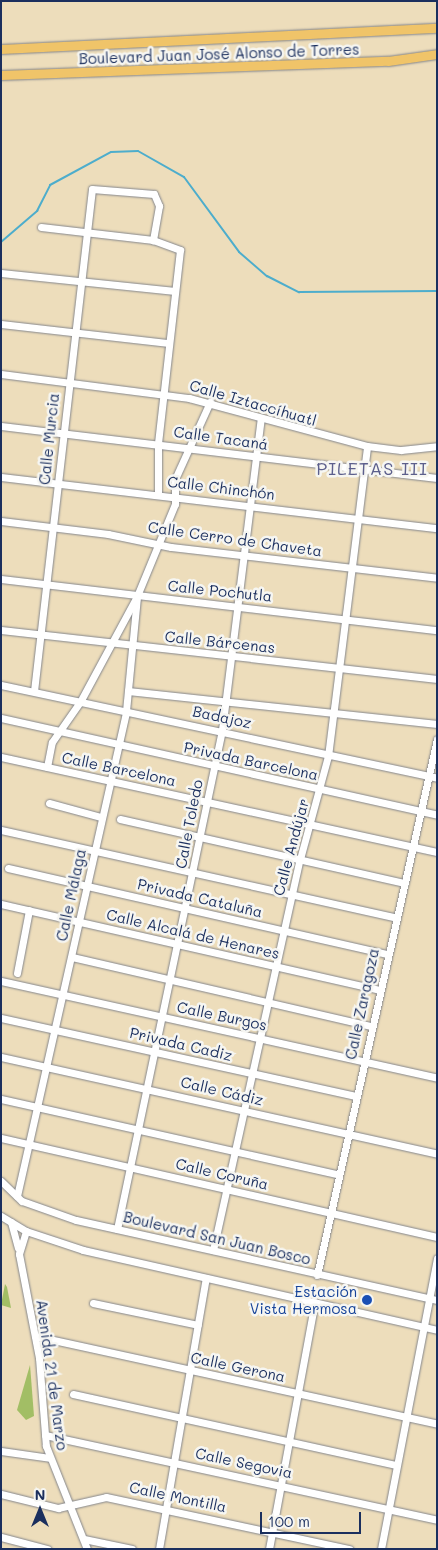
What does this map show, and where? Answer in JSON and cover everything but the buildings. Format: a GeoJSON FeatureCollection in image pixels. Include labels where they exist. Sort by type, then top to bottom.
{"type":"FeatureCollection","features":[{"type":"Feature","properties":{"kind":"main road","name":"Boulevard Juan José Alonso de Torres"},"geometry":{"type":"LineString","coordinates":[[1,49],[437,28]]}},
{"type":"Feature","properties":{"kind":"main road","name":"Boulevard Juan José Alonso de Torres"},"geometry":{"type":"LineString","coordinates":[[1,75],[388,61],[437,54]]}},
{"type":"Feature","properties":{"kind":"street","name":"Calle Murcia"},"geometry":{"type":"LineString","coordinates":[[34,692],[92,190],[150,192],[159,206],[153,240]]}},
{"type":"Feature","properties":{"kind":"street"},"geometry":{"type":"LineString","coordinates":[[41,228],[153,240],[180,250],[158,444],[158,493]]}},
{"type":"Feature","properties":{"kind":"street"},"geometry":{"type":"LineString","coordinates":[[1,273],[175,292]]}},
{"type":"Feature","properties":{"kind":"street"},"geometry":{"type":"LineString","coordinates":[[1,324],[169,343]]}},
{"type":"Feature","properties":{"kind":"street","name":"Calle Iztaccíhuatl"},"geometry":{"type":"LineString","coordinates":[[1,374],[163,394],[210,402],[261,419],[367,446],[401,450],[437,446]]}},
{"type":"Feature","properties":{"kind":"street"},"geometry":{"type":"LineString","coordinates":[[47,767],[52,742],[80,702],[137,596],[159,545],[176,497],[175,479],[194,446],[210,402]]}},
{"type":"Feature","properties":{"kind":"street","name":"Calle Toledo"},"geometry":{"type":"LineString","coordinates":[[117,1229],[154,1051],[187,909],[199,837],[222,730],[261,419]]}},
{"type":"Feature","properties":{"kind":"street","name":"Calle Tacaná"},"geometry":{"type":"LineString","coordinates":[[1,426],[158,444],[194,446],[257,457],[437,478]]}},
{"type":"Feature","properties":{"kind":"street","name":"Calle Andújar"},"geometry":{"type":"LineString","coordinates":[[213,1250],[300,859],[321,791],[328,756],[342,668],[367,446]]}},
{"type":"Feature","properties":{"kind":"street","name":"Calle Chinchón"},"geometry":{"type":"LineString","coordinates":[[1,477],[158,493],[176,497],[437,528]]}},
{"type":"Feature","properties":{"kind":"street","name":"Calle Cerro de Chaveta"},"geometry":{"type":"LineString","coordinates":[[1,521],[53,527],[159,545],[437,578]]}},
{"type":"Feature","properties":{"kind":"street","name":"Calle Pochutla"},"geometry":{"type":"LineString","coordinates":[[1,579],[437,630]]}},
{"type":"Feature","properties":{"kind":"street","name":"Calle Málaga"},"geometry":{"type":"LineString","coordinates":[[17,1196],[48,1068],[101,817],[126,711],[137,596]]}},
{"type":"Feature","properties":{"kind":"street","name":"Calle Bárcenas"},"geometry":{"type":"LineString","coordinates":[[1,630],[111,644],[437,679]]}},
{"type":"Feature","properties":{"kind":"street","name":"Badajoz"},"geometry":{"type":"LineString","coordinates":[[1,685],[222,730],[328,756],[433,778]]}},
{"type":"Feature","properties":{"kind":"street"},"geometry":{"type":"LineString","coordinates":[[128,691],[226,704],[437,724]]}},
{"type":"Feature","properties":{"kind":"street","name":"Privada Barcelona"},"geometry":{"type":"LineString","coordinates":[[1,718],[29,723],[118,747],[437,816]]}},
{"type":"Feature","properties":{"kind":"street","name":"Calle Zaragoza"},"geometry":{"type":"LineString","coordinates":[[317,1275],[337,1174],[395,917],[422,812],[433,778],[437,738]]}},
{"type":"Feature","properties":{"kind":"street","name":"Calle Barcelona"},"geometry":{"type":"LineString","coordinates":[[1,757],[437,852]]}},
{"type":"Feature","properties":{"kind":"street"},"geometry":{"type":"LineString","coordinates":[[49,804],[101,817]]}},
{"type":"Feature","properties":{"kind":"street"},"geometry":{"type":"LineString","coordinates":[[120,819],[405,883]]}},
{"type":"Feature","properties":{"kind":"street"},"geometry":{"type":"LineString","coordinates":[[1,830],[292,896],[395,917]]}},
{"type":"Feature","properties":{"kind":"street","name":"Privada Cataluña"},"geometry":{"type":"LineString","coordinates":[[8,868],[87,888],[387,954]]}},
{"type":"Feature","properties":{"kind":"street","name":"Calle Alcalá de Henares"},"geometry":{"type":"LineString","coordinates":[[1,904],[379,990]]}},
{"type":"Feature","properties":{"kind":"street"},"geometry":{"type":"LineString","coordinates":[[17,973],[29,910]]}},
{"type":"Feature","properties":{"kind":"street"},"geometry":{"type":"LineString","coordinates":[[72,958],[371,1026]]}},
{"type":"Feature","properties":{"kind":"street","name":"Calle Burgos"},"geometry":{"type":"LineString","coordinates":[[1,981],[437,1078]]}},
{"type":"Feature","properties":{"kind":"street","name":"Privada Cadiz"},"geometry":{"type":"LineString","coordinates":[[1,1018],[355,1096]]}},
{"type":"Feature","properties":{"kind":"street","name":"Calle Cádiz"},"geometry":{"type":"LineString","coordinates":[[1,1057],[437,1154]]}},
{"type":"Feature","properties":{"kind":"street"},"geometry":{"type":"LineString","coordinates":[[1,1099],[337,1174]]}},
{"type":"Feature","properties":{"kind":"street","name":"Calle Coruña"},"geometry":{"type":"LineString","coordinates":[[1,1138],[437,1237]]}},
{"type":"Feature","properties":{"kind":"street","name":"Boulevard San Juan Bosco"},"geometry":{"type":"LineString","coordinates":[[1,1181],[17,1196],[36,1208],[117,1229],[317,1275],[437,1300]]}},
{"type":"Feature","properties":{"kind":"street"},"geometry":{"type":"LineString","coordinates":[[1,1216],[26,1231],[84,1250],[437,1330]]}},
{"type":"Feature","properties":{"kind":"street"},"geometry":{"type":"LineString","coordinates":[[11,1222],[19,1254]]}},
{"type":"Feature","properties":{"kind":"street","name":"Avenida 21 de Marzo"},"geometry":{"type":"LineString","coordinates":[[26,1231],[19,1254],[35,1336],[45,1435],[50,1458],[87,1549]]}},
{"type":"Feature","properties":{"kind":"street"},"geometry":{"type":"LineString","coordinates":[[380,1549],[420,1327],[437,1258]]}},
{"type":"Feature","properties":{"kind":"street"},"geometry":{"type":"LineString","coordinates":[[159,1549],[206,1278]]}},
{"type":"Feature","properties":{"kind":"street"},"geometry":{"type":"LineString","coordinates":[[269,1549],[314,1302]]}},
{"type":"Feature","properties":{"kind":"street"},"geometry":{"type":"LineString","coordinates":[[93,1303],[198,1325]]}},
{"type":"Feature","properties":{"kind":"street","name":"Calle Gerona"},"geometry":{"type":"LineString","coordinates":[[35,1336],[437,1424]]}},
{"type":"Feature","properties":{"kind":"street"},"geometry":{"type":"LineString","coordinates":[[73,1394],[395,1465]]}},
{"type":"Feature","properties":{"kind":"street","name":"Calle Segovia"},"geometry":{"type":"LineString","coordinates":[[45,1435],[437,1520]]}},
{"type":"Feature","properties":{"kind":"street"},"geometry":{"type":"LineString","coordinates":[[1,1451],[50,1458]]}},
{"type":"Feature","properties":{"kind":"street","name":"Calle Montilla"},"geometry":{"type":"LineString","coordinates":[[1,1494],[70,1507],[106,1497],[349,1549]]}},
{"type":"Feature","properties":{"kind":"street"},"geometry":{"type":"LineString","coordinates":[[1,1537],[47,1549]]}},
{"type":"Feature","properties":{"kind":"street"},"geometry":{"type":"LineString","coordinates":[[84,1539],[132,1549]]}},
{"type":"Feature","properties":{"kind":"green space"},"geometry":{"type":"Polygon","coordinates":[[[5,1284],[7,1287],[11,1308],[1,1305],[5,1284]]]}},
{"type":"Feature","properties":{"kind":"green space"},"geometry":{"type":"Polygon","coordinates":[[[30,1365],[34,1416],[26,1420],[17,1410],[30,1365]]]}},
{"type":"Feature","properties":{"kind":"waterway"},"geometry":{"type":"LineString","coordinates":[[1,242],[37,211],[50,185],[111,152],[138,151],[184,177],[239,252],[267,276],[299,292],[437,291]]}},
{"type":"Feature","properties":{"kind":"place","name":"Estación Vista Hermosa"},"geometry":{"type":"Point","coordinates":[367,1300]}},
{"type":"Feature","properties":{"kind":"district","name":"PILETAS III"},"geometry":{"type":"Point","coordinates":[372,468]}}]}
